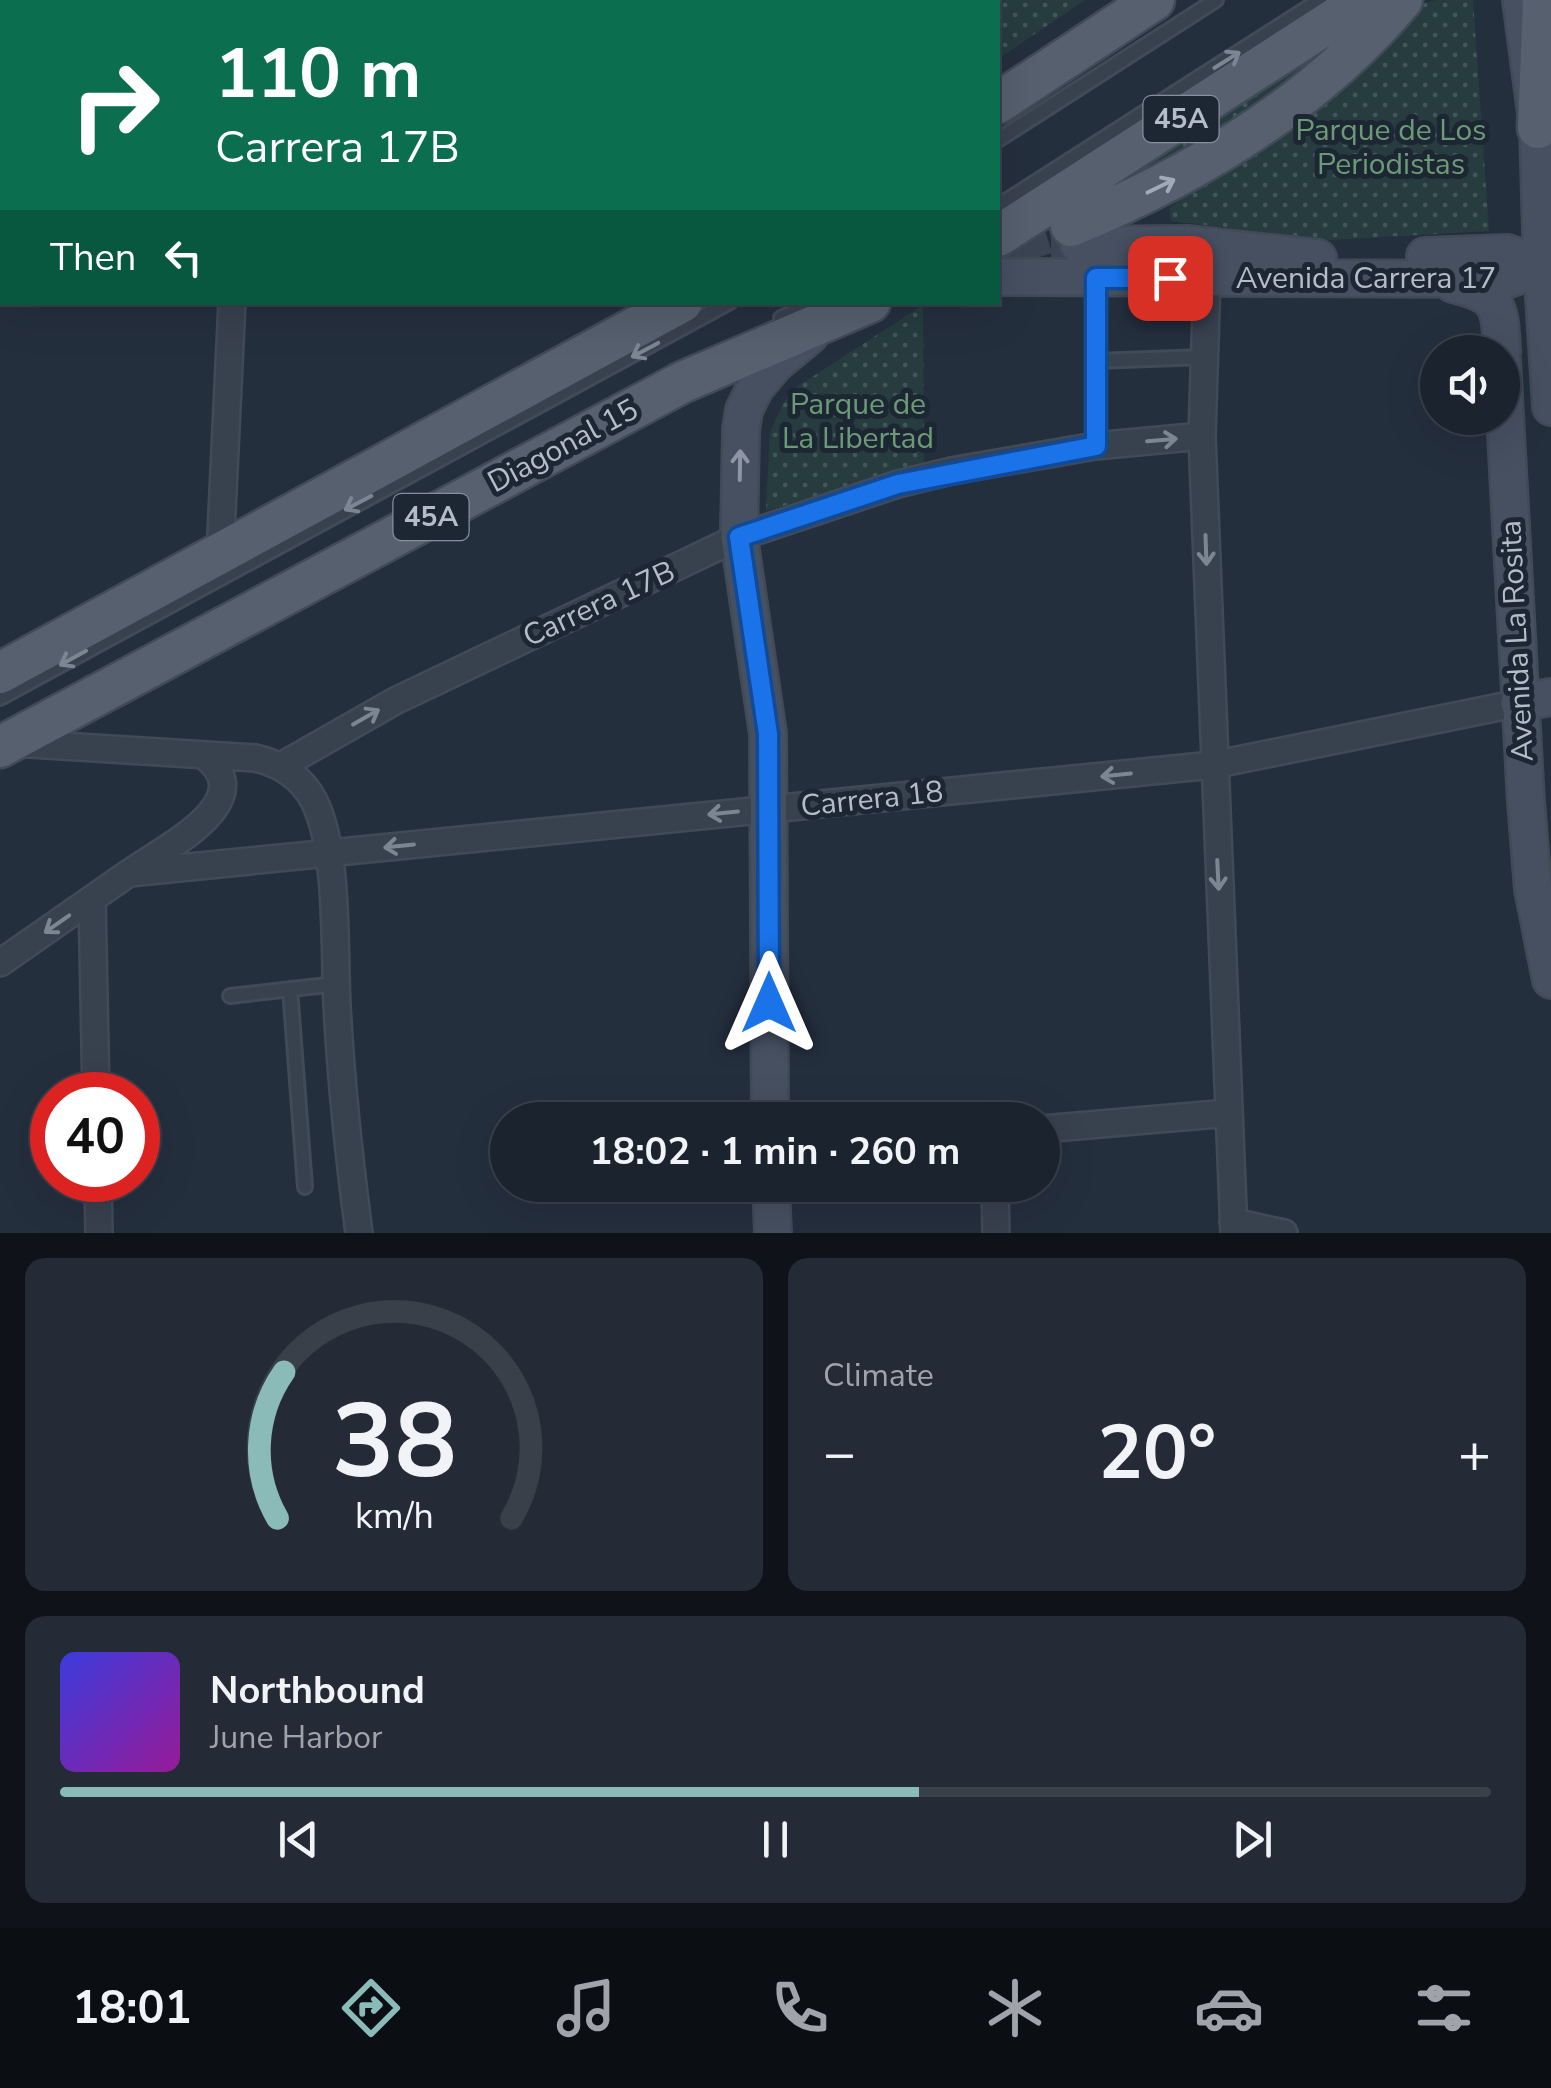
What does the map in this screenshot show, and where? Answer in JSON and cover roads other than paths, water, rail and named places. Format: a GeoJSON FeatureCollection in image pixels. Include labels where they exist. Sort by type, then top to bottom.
{"type":"FeatureCollection","features":[{"type":"Feature","properties":{"kind":"main road"},"geometry":{"type":"LineString","coordinates":[[1005,95],[1154,0]]}},
{"type":"Feature","properties":{"kind":"main road","name":"45A"},"geometry":{"type":"LineString","coordinates":[[1000,235],[1364,0]]}},
{"type":"Feature","properties":{"kind":"main road"},"geometry":{"type":"LineString","coordinates":[[1075,235],[1270,120],[1356,48],[1402,0]]}},
{"type":"Feature","properties":{"kind":"main road"},"geometry":{"type":"LineString","coordinates":[[1521,0],[1545,139]]}},
{"type":"Feature","properties":{"kind":"main road"},"geometry":{"type":"LineString","coordinates":[[1542,0],[1551,408]]}},
{"type":"Feature","properties":{"kind":"main road"},"geometry":{"type":"LineString","coordinates":[[1075,235],[1338,260],[1507,253],[1546,265]]}},
{"type":"Feature","properties":{"kind":"main road","name":"Avenida Carrera 17"},"geometry":{"type":"LineString","coordinates":[[1000,277],[1510,279],[1546,265]]}},
{"type":"Feature","properties":{"kind":"main road"},"geometry":{"type":"LineString","coordinates":[[1427,279],[1482,291],[1490,297],[1498,310],[1500,335]]}},
{"type":"Feature","properties":{"kind":"main road","name":"45A"},"geometry":{"type":"LineString","coordinates":[[0,674],[220,555],[628,319],[672,305]]}},
{"type":"Feature","properties":{"kind":"main road","name":"Diagonal 15"},"geometry":{"type":"LineString","coordinates":[[4,744],[684,382],[822,312],[856,305]]}},
{"type":"Feature","properties":{"kind":"main road"},"geometry":{"type":"LineString","coordinates":[[770,1102],[766,705],[739,537],[740,430],[754,388],[822,312]]}},
{"type":"Feature","properties":{"kind":"main road","name":"Avenida La Rosita"},"geometry":{"type":"LineString","coordinates":[[1509,435],[1535,700],[1533,889],[1551,980]]}},
{"type":"Feature","properties":{"kind":"main road"},"geometry":{"type":"LineString","coordinates":[[772,1202],[773,1233]]}},
{"type":"Feature","properties":{"kind":"street"},"geometry":{"type":"LineString","coordinates":[[1207,278],[1202,436],[1234,1227],[1284,1233]]}},
{"type":"Feature","properties":{"kind":"street"},"geometry":{"type":"LineString","coordinates":[[220,555],[232,305]]}},
{"type":"Feature","properties":{"kind":"street","name":"Carrera 17B"},"geometry":{"type":"LineString","coordinates":[[281,766],[395,701],[739,537],[898,484],[1096,446],[1202,436]]}},
{"type":"Feature","properties":{"kind":"street","name":"Carrera 18"},"geometry":{"type":"LineString","coordinates":[[129,873],[1213,766],[1535,700]]}},
{"type":"Feature","properties":{"kind":"street"},"geometry":{"type":"LineString","coordinates":[[4,744],[254,758],[281,766],[303,785],[314,801],[328,853],[343,1106],[359,1233]]}},
{"type":"Feature","properties":{"kind":"street","name":"Carrera 18"},"geometry":{"type":"LineString","coordinates":[[0,964],[211,815],[222,799],[224,780],[217,766],[203,755]]}},
{"type":"Feature","properties":{"kind":"street"},"geometry":{"type":"LineString","coordinates":[[92,899],[96,1072]]}},
{"type":"Feature","properties":{"kind":"street"},"geometry":{"type":"LineString","coordinates":[[1060,1127],[1229,1113]]}},
{"type":"Feature","properties":{"kind":"street"},"geometry":{"type":"LineString","coordinates":[[98,1202],[99,1233]]}},
{"type":"Feature","properties":{"kind":"street"},"geometry":{"type":"LineString","coordinates":[[995,1202],[996,1233]]}},
{"type":"Feature","properties":{"kind":"lane"},"geometry":{"type":"LineString","coordinates":[[1000,139],[1216,0]]}},
{"type":"Feature","properties":{"kind":"lane"},"geometry":{"type":"LineString","coordinates":[[1000,205],[1320,0]]}},
{"type":"Feature","properties":{"kind":"lane"},"geometry":{"type":"LineString","coordinates":[[1096,278],[1096,446]]}},
{"type":"Feature","properties":{"kind":"lane"},"geometry":{"type":"LineString","coordinates":[[0,698],[724,305]]}},
{"type":"Feature","properties":{"kind":"lane"},"geometry":{"type":"LineString","coordinates":[[770,324],[822,312]]}},
{"type":"Feature","properties":{"kind":"lane"},"geometry":{"type":"LineString","coordinates":[[1096,361],[1204,357]]}},
{"type":"Feature","properties":{"kind":"lane"},"geometry":{"type":"LineString","coordinates":[[230,996],[336,984]]}},
{"type":"Feature","properties":{"kind":"lane"},"geometry":{"type":"LineString","coordinates":[[290,989],[305,1187]]}},
{"type":"Feature","properties":{"kind":"tunnel"},"geometry":{"type":"LineString","coordinates":[[1008,246],[1071,226]]}},
{"type":"Feature","properties":{"kind":"tunnel"},"geometry":{"type":"LineString","coordinates":[[1000,246],[1079,245]]}},
{"type":"Feature","properties":{"kind":"park label","name":"Parque de Los Periodistas"},"geometry":{"type":"Point","coordinates":[1391,147]}},
{"type":"Feature","properties":{"kind":"park label","name":"Parque de La Libertad"},"geometry":{"type":"Point","coordinates":[858,421]}}]}
